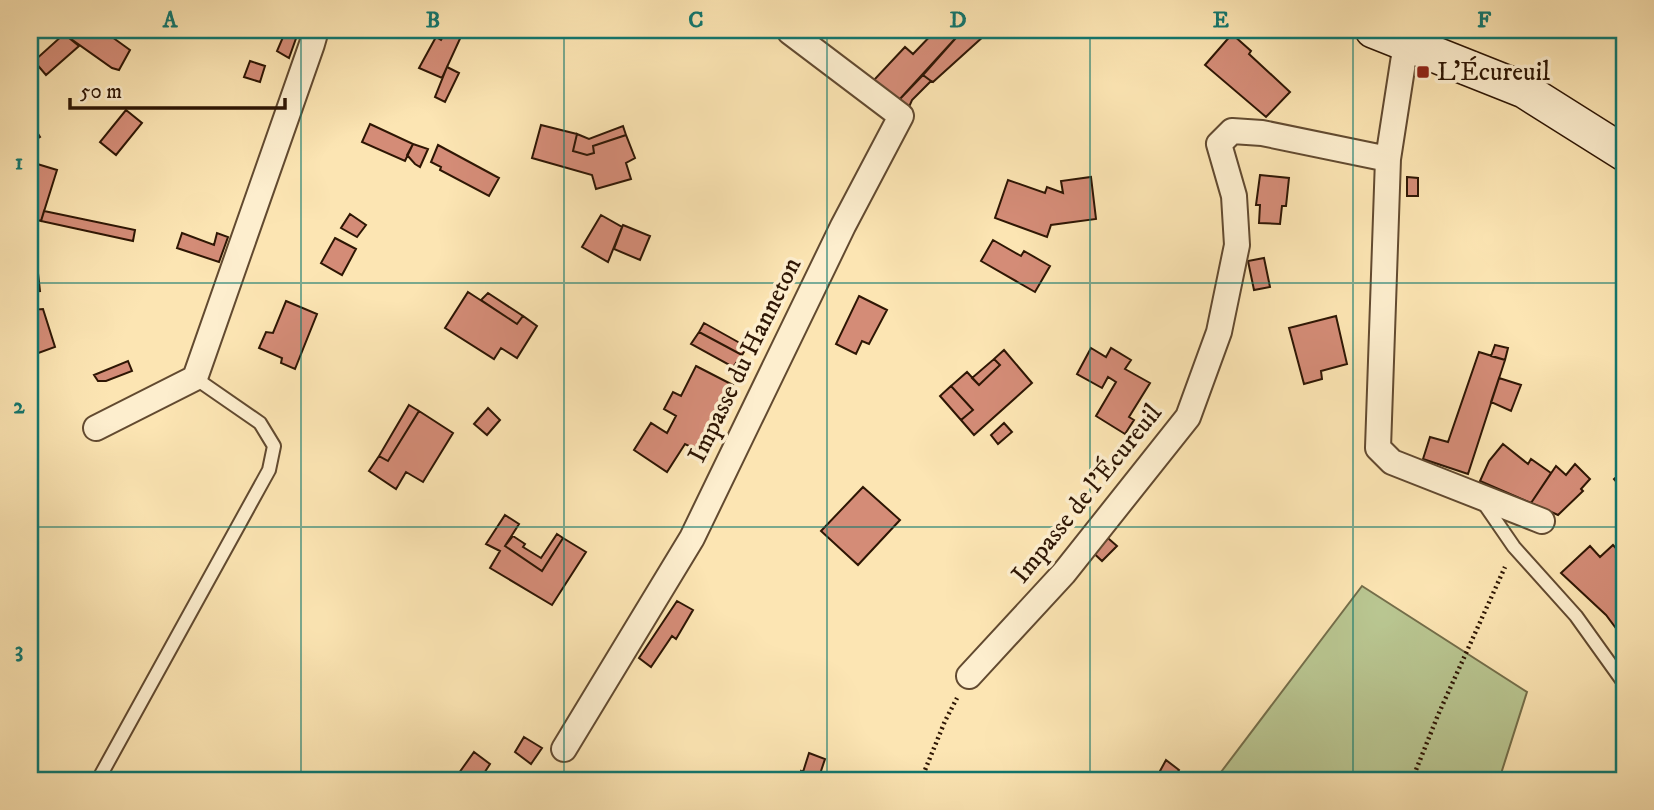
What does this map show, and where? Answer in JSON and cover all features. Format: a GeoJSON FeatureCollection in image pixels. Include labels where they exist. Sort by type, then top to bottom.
{"type":"FeatureCollection","features":[{"type":"Feature","properties":{"kind":"main road"},"geometry":{"type":"LineString","coordinates":[[1373,30],[1524,90],[1624,153]]}},
{"type":"Feature","properties":{"kind":"street"},"geometry":{"type":"LineString","coordinates":[[96,428],[195,378],[316,30]]}},
{"type":"Feature","properties":{"kind":"street","name":"Impasse du Hanneton"},"geometry":{"type":"LineString","coordinates":[[564,749],[692,538],[843,226],[901,116],[790,30]]}},
{"type":"Feature","properties":{"kind":"street"},"geometry":{"type":"LineString","coordinates":[[1406,43],[1388,159],[1378,449],[1392,462],[1542,521]]}},
{"type":"Feature","properties":{"kind":"street","name":"Impasse de l'Écureuil"},"geometry":{"type":"LineString","coordinates":[[969,676],[1064,573],[1188,417],[1219,332],[1237,245],[1234,196],[1219,144],[1232,131],[1262,133],[1388,159]]}},
{"type":"Feature","properties":{"kind":"lane"},"geometry":{"type":"LineString","coordinates":[[98,780],[269,470],[274,446],[260,424],[195,378]]}},
{"type":"Feature","properties":{"kind":"lane"},"geometry":{"type":"LineString","coordinates":[[1479,496],[1514,547],[1576,616],[1624,683]]}},
{"type":"Feature","properties":{"kind":"path"},"geometry":{"type":"LineString","coordinates":[[1412,780],[1438,715],[1514,547]]}},
{"type":"Feature","properties":{"kind":"path"},"geometry":{"type":"LineString","coordinates":[[921,780],[945,721],[969,676]]}},
{"type":"Feature","properties":{"kind":"green space"},"geometry":{"type":"Polygon","coordinates":[[[1362,586],[1527,692],[1499,780],[1215,780],[1362,586]]]}},
{"type":"Feature","properties":{"kind":"building"},"geometry":{"type":"Polygon","coordinates":[[[68,30],[107,30],[105,32],[130,50],[119,70],[112,68],[64,34],[68,30]]]}},
{"type":"Feature","properties":{"kind":"building"},"geometry":{"type":"Polygon","coordinates":[[[286,30],[299,30],[289,58],[277,51],[286,30]]]}},
{"type":"Feature","properties":{"kind":"building"},"geometry":{"type":"Polygon","coordinates":[[[447,30],[464,30],[442,78],[419,68],[436,37],[441,40],[447,30]]]}},
{"type":"Feature","properties":{"kind":"building"},"geometry":{"type":"Polygon","coordinates":[[[936,30],[963,30],[899,100],[873,81],[905,47],[913,54],[936,30]]]}},
{"type":"Feature","properties":{"kind":"building"},"geometry":{"type":"Polygon","coordinates":[[[963,30],[979,30],[985,35],[933,82],[923,75],[963,30]]]}},
{"type":"Feature","properties":{"kind":"building"},"geometry":{"type":"Polygon","coordinates":[[[64,34],[79,46],[46,75],[34,61],[64,34]]]}},
{"type":"Feature","properties":{"kind":"building"},"geometry":{"type":"Polygon","coordinates":[[[1232,34],[1251,51],[1249,54],[1290,92],[1266,117],[1205,65],[1232,34]]]}},
{"type":"Feature","properties":{"kind":"building"},"geometry":{"type":"Polygon","coordinates":[[[250,61],[265,66],[260,82],[244,77],[250,61]]]}},
{"type":"Feature","properties":{"kind":"building"},"geometry":{"type":"Polygon","coordinates":[[[447,67],[459,73],[445,102],[435,97],[447,67]]]}},
{"type":"Feature","properties":{"kind":"building"},"geometry":{"type":"Polygon","coordinates":[[[923,75],[931,81],[912,100],[909,107],[899,100],[923,75]]]}},
{"type":"Feature","properties":{"kind":"building"},"geometry":{"type":"Polygon","coordinates":[[[126,110],[142,123],[116,155],[100,142],[126,110]]]}},
{"type":"Feature","properties":{"kind":"building"},"geometry":{"type":"Polygon","coordinates":[[[30,121],[40,137],[30,143],[30,121]]]}},
{"type":"Feature","properties":{"kind":"building"},"geometry":{"type":"Polygon","coordinates":[[[370,124],[413,144],[405,161],[362,142],[370,124]]]}},
{"type":"Feature","properties":{"kind":"building"},"geometry":{"type":"Polygon","coordinates":[[[541,125],[577,134],[573,151],[587,155],[594,153],[593,146],[626,135],[635,158],[626,163],[631,179],[596,189],[592,175],[532,158],[541,125]]]}},
{"type":"Feature","properties":{"kind":"building"},"geometry":{"type":"Polygon","coordinates":[[[623,126],[626,135],[593,146],[594,153],[587,155],[573,151],[577,134],[589,139],[623,126]]]}},
{"type":"Feature","properties":{"kind":"building"},"geometry":{"type":"Polygon","coordinates":[[[413,144],[428,149],[420,167],[407,155],[413,144]]]}},
{"type":"Feature","properties":{"kind":"building"},"geometry":{"type":"Polygon","coordinates":[[[438,145],[499,178],[489,196],[440,170],[441,167],[431,162],[438,145]]]}},
{"type":"Feature","properties":{"kind":"building"},"geometry":{"type":"Polygon","coordinates":[[[34,163],[57,170],[41,221],[30,218],[30,177],[34,163]]]}},
{"type":"Feature","properties":{"kind":"building"},"geometry":{"type":"Polygon","coordinates":[[[1260,175],[1289,178],[1286,206],[1282,206],[1280,224],[1259,223],[1260,205],[1256,205],[1260,175]]]}},
{"type":"Feature","properties":{"kind":"building"},"geometry":{"type":"Polygon","coordinates":[[[1091,177],[1096,219],[1051,225],[1047,237],[995,218],[1008,180],[1045,193],[1047,187],[1063,193],[1061,181],[1091,177]]]}},
{"type":"Feature","properties":{"kind":"building"},"geometry":{"type":"Polygon","coordinates":[[[1407,177],[1418,178],[1418,196],[1407,196],[1407,177]]]}},
{"type":"Feature","properties":{"kind":"building"},"geometry":{"type":"Polygon","coordinates":[[[44,211],[135,230],[133,241],[41,221],[44,211]]]}},
{"type":"Feature","properties":{"kind":"building"},"geometry":{"type":"Polygon","coordinates":[[[350,214],[366,225],[357,237],[341,228],[350,214]]]}},
{"type":"Feature","properties":{"kind":"building"},"geometry":{"type":"Polygon","coordinates":[[[601,215],[622,227],[608,262],[582,247],[601,215]]]}},
{"type":"Feature","properties":{"kind":"building"},"geometry":{"type":"Polygon","coordinates":[[[623,225],[650,236],[640,260],[614,249],[623,225]]]}},
{"type":"Feature","properties":{"kind":"building"},"geometry":{"type":"Polygon","coordinates":[[[182,233],[214,245],[217,233],[228,237],[219,262],[177,248],[182,233]]]}},
{"type":"Feature","properties":{"kind":"building"},"geometry":{"type":"Polygon","coordinates":[[[335,238],[356,249],[342,275],[321,263],[335,238]]]}},
{"type":"Feature","properties":{"kind":"building"},"geometry":{"type":"Polygon","coordinates":[[[993,240],[1021,256],[1024,251],[1050,266],[1035,292],[981,261],[993,240]]]}},
{"type":"Feature","properties":{"kind":"building"},"geometry":{"type":"Polygon","coordinates":[[[36,255],[40,291],[30,292],[30,256],[36,255]]]}},
{"type":"Feature","properties":{"kind":"building"},"geometry":{"type":"Polygon","coordinates":[[[1264,258],[1270,287],[1254,290],[1248,261],[1264,258]]]}},
{"type":"Feature","properties":{"kind":"building"},"geometry":{"type":"Polygon","coordinates":[[[468,292],[517,324],[523,316],[537,326],[517,358],[501,348],[494,359],[445,328],[468,292]]]}},
{"type":"Feature","properties":{"kind":"building"},"geometry":{"type":"Polygon","coordinates":[[[488,293],[523,316],[517,324],[481,300],[488,293]]]}},
{"type":"Feature","properties":{"kind":"building"},"geometry":{"type":"Polygon","coordinates":[[[859,296],[887,310],[869,344],[862,341],[856,354],[836,344],[859,296]]]}},
{"type":"Feature","properties":{"kind":"building"},"geometry":{"type":"Polygon","coordinates":[[[286,301],[317,314],[295,369],[281,363],[282,358],[259,348],[266,332],[273,333],[286,301]]]}},
{"type":"Feature","properties":{"kind":"building"},"geometry":{"type":"Polygon","coordinates":[[[43,309],[55,347],[30,356],[30,310],[43,309]]]}},
{"type":"Feature","properties":{"kind":"building"},"geometry":{"type":"Polygon","coordinates":[[[1336,316],[1347,364],[1321,371],[1322,379],[1304,384],[1289,328],[1336,316]]]}},
{"type":"Feature","properties":{"kind":"building"},"geometry":{"type":"Polygon","coordinates":[[[704,323],[747,347],[742,355],[699,332],[704,323]]]}},
{"type":"Feature","properties":{"kind":"building"},"geometry":{"type":"Polygon","coordinates":[[[699,332],[742,355],[733,367],[691,344],[699,332]]]}},
{"type":"Feature","properties":{"kind":"building"},"geometry":{"type":"Polygon","coordinates":[[[1495,345],[1508,348],[1505,360],[1491,356],[1495,345]]]}},
{"type":"Feature","properties":{"kind":"building"},"geometry":{"type":"Polygon","coordinates":[[[1091,348],[1106,357],[1111,348],[1131,360],[1125,369],[1150,383],[1129,417],[1134,420],[1125,434],[1096,416],[1116,382],[1108,377],[1102,388],[1077,374],[1091,348]]]}},
{"type":"Feature","properties":{"kind":"building"},"geometry":{"type":"Polygon","coordinates":[[[1004,350],[1032,383],[974,435],[961,420],[973,410],[951,386],[967,372],[979,385],[1000,365],[994,359],[1004,350]]]}},
{"type":"Feature","properties":{"kind":"building"},"geometry":{"type":"Polygon","coordinates":[[[1479,352],[1505,360],[1468,474],[1423,459],[1430,437],[1448,442],[1479,352]]]}},
{"type":"Feature","properties":{"kind":"building"},"geometry":{"type":"Polygon","coordinates":[[[994,359],[1000,365],[979,385],[972,378],[994,359]]]}},
{"type":"Feature","properties":{"kind":"building"},"geometry":{"type":"Polygon","coordinates":[[[128,361],[132,371],[106,381],[98,381],[94,375],[128,361]]]}},
{"type":"Feature","properties":{"kind":"building"},"geometry":{"type":"Polygon","coordinates":[[[696,366],[733,385],[701,452],[685,444],[667,472],[634,450],[651,423],[667,433],[676,416],[664,409],[673,392],[681,396],[696,366]]]}},
{"type":"Feature","properties":{"kind":"building"},"geometry":{"type":"Polygon","coordinates":[[[1499,378],[1521,385],[1511,411],[1491,402],[1499,378]]]}},
{"type":"Feature","properties":{"kind":"building"},"geometry":{"type":"Polygon","coordinates":[[[951,386],[973,410],[961,420],[940,396],[951,386]]]}},
{"type":"Feature","properties":{"kind":"building"},"geometry":{"type":"Polygon","coordinates":[[[409,405],[419,411],[388,461],[379,456],[409,405]]]}},
{"type":"Feature","properties":{"kind":"building"},"geometry":{"type":"Polygon","coordinates":[[[488,408],[500,420],[487,435],[474,424],[488,408]]]}},
{"type":"Feature","properties":{"kind":"building"},"geometry":{"type":"Polygon","coordinates":[[[419,411],[453,433],[423,482],[406,472],[396,489],[369,471],[379,456],[388,461],[419,411]]]}},
{"type":"Feature","properties":{"kind":"building"},"geometry":{"type":"Polygon","coordinates":[[[1004,423],[1012,432],[998,444],[991,435],[1004,423]]]}},
{"type":"Feature","properties":{"kind":"building"},"geometry":{"type":"Polygon","coordinates":[[[1503,444],[1528,464],[1531,459],[1551,473],[1531,503],[1480,481],[1489,461],[1503,444]]]}},
{"type":"Feature","properties":{"kind":"building"},"geometry":{"type":"Polygon","coordinates":[[[1575,464],[1590,479],[1581,489],[1583,491],[1558,515],[1531,503],[1556,466],[1566,475],[1575,464]]]}},
{"type":"Feature","properties":{"kind":"building"},"geometry":{"type":"Polygon","coordinates":[[[1624,470],[1624,491],[1614,479],[1624,470]]]}},
{"type":"Feature","properties":{"kind":"building"},"geometry":{"type":"Polygon","coordinates":[[[863,487],[900,520],[858,565],[821,531],[863,487]]]}},
{"type":"Feature","properties":{"kind":"building"},"geometry":{"type":"Polygon","coordinates":[[[505,515],[519,524],[505,546],[542,571],[563,538],[586,552],[552,605],[490,568],[500,551],[486,544],[505,515]]]}},
{"type":"Feature","properties":{"kind":"building"},"geometry":{"type":"Polygon","coordinates":[[[1101,532],[1117,546],[1102,561],[1087,547],[1101,532]]]}},
{"type":"Feature","properties":{"kind":"building"},"geometry":{"type":"Polygon","coordinates":[[[557,534],[563,538],[542,571],[505,546],[513,536],[525,544],[523,547],[541,558],[557,534]]]}},
{"type":"Feature","properties":{"kind":"building"},"geometry":{"type":"Polygon","coordinates":[[[1613,545],[1624,557],[1624,632],[1621,635],[1606,615],[1561,573],[1590,546],[1600,557],[1613,545]]]}},
{"type":"Feature","properties":{"kind":"building"},"geometry":{"type":"Polygon","coordinates":[[[677,601],[693,610],[676,639],[672,636],[651,667],[639,658],[677,601]]]}},
{"type":"Feature","properties":{"kind":"building"},"geometry":{"type":"Polygon","coordinates":[[[524,737],[542,748],[531,764],[515,752],[524,737]]]}},
{"type":"Feature","properties":{"kind":"building"},"geometry":{"type":"Polygon","coordinates":[[[474,752],[490,764],[481,778],[485,780],[454,780],[474,752]]]}},
{"type":"Feature","properties":{"kind":"building"},"geometry":{"type":"Polygon","coordinates":[[[809,753],[825,759],[818,780],[798,780],[801,771],[803,772],[809,753]]]}},
{"type":"Feature","properties":{"kind":"building"},"geometry":{"type":"Polygon","coordinates":[[[1166,760],[1179,770],[1173,780],[1160,771],[1166,760]]]}},
{"type":"Feature","properties":{"kind":"place","name":"L'Écureuil"},"geometry":{"type":"Point","coordinates":[1423,72]}}]}
